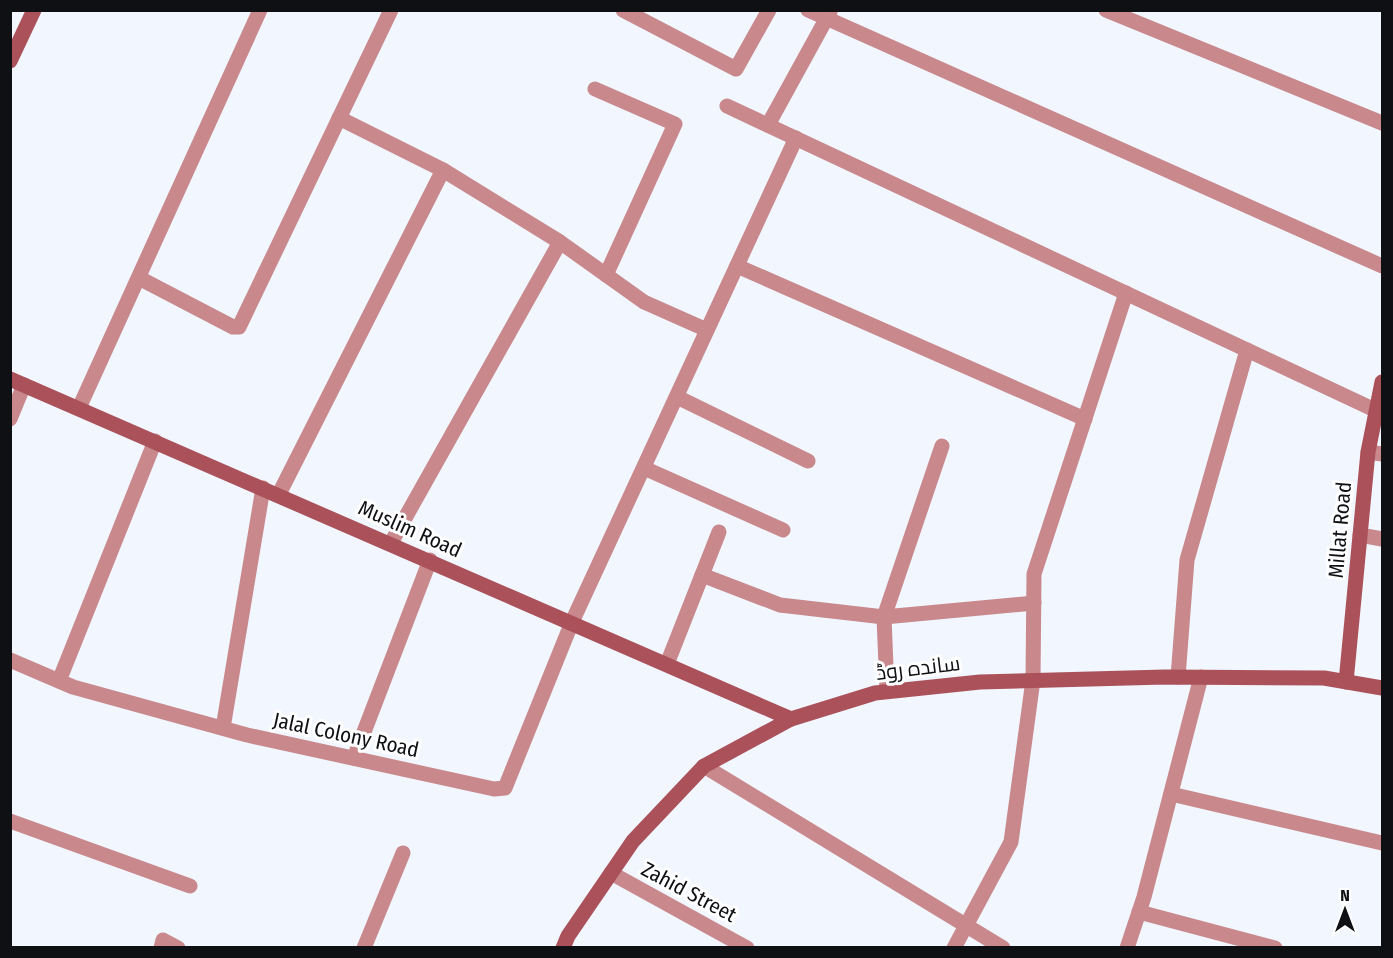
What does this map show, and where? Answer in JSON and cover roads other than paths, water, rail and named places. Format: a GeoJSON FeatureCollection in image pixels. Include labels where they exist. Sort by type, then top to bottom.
{"type":"FeatureCollection","features":[{"type":"Feature","properties":{"kind":"main road"},"geometry":{"type":"LineString","coordinates":[[10,61],[34,10]]}},
{"type":"Feature","properties":{"kind":"main road","name":"Muslim Road"},"geometry":{"type":"LineString","coordinates":[[17,382],[792,719]]}},
{"type":"Feature","properties":{"kind":"main road","name":"Millat Road"},"geometry":{"type":"LineString","coordinates":[[1346,682],[1360,535],[1375,453],[1377,411],[1383,382]]}},
{"type":"Feature","properties":{"kind":"main road","name":"ساندہ روڈ"},"geometry":{"type":"LineString","coordinates":[[563,948],[567,936],[633,842],[704,766],[792,719],[887,691],[980,682],[1178,676],[1324,678],[1383,688]]}},
{"type":"Feature","properties":{"kind":"street"},"geometry":{"type":"LineString","coordinates":[[79,408],[260,10]]}},
{"type":"Feature","properties":{"kind":"street"},"geometry":{"type":"LineString","coordinates":[[139,278],[233,327],[239,327],[391,10]]}},
{"type":"Feature","properties":{"kind":"street"},"geometry":{"type":"LineString","coordinates":[[623,10],[736,69],[769,10]]}},
{"type":"Feature","properties":{"kind":"street"},"geometry":{"type":"LineString","coordinates":[[808,10],[829,15],[1383,266]]}},
{"type":"Feature","properties":{"kind":"street"},"geometry":{"type":"LineString","coordinates":[[1106,10],[1383,123]]}},
{"type":"Feature","properties":{"kind":"street"},"geometry":{"type":"LineString","coordinates":[[768,125],[829,15]]}},
{"type":"Feature","properties":{"kind":"street"},"geometry":{"type":"LineString","coordinates":[[595,89],[675,124],[606,275]]}},
{"type":"Feature","properties":{"kind":"street"},"geometry":{"type":"LineString","coordinates":[[727,106],[1377,411]]}},
{"type":"Feature","properties":{"kind":"street"},"geometry":{"type":"LineString","coordinates":[[339,118],[443,170],[560,242],[644,302],[707,330]]}},
{"type":"Feature","properties":{"kind":"street"},"geometry":{"type":"LineString","coordinates":[[572,622],[796,138]]}},
{"type":"Feature","properties":{"kind":"street"},"geometry":{"type":"LineString","coordinates":[[279,494],[443,170]]}},
{"type":"Feature","properties":{"kind":"street"},"geometry":{"type":"LineString","coordinates":[[391,543],[560,242]]}},
{"type":"Feature","properties":{"kind":"street"},"geometry":{"type":"LineString","coordinates":[[737,266],[1085,419]]}},
{"type":"Feature","properties":{"kind":"street"},"geometry":{"type":"LineString","coordinates":[[954,948],[1011,842],[1033,680],[1034,574],[1126,293]]}},
{"type":"Feature","properties":{"kind":"street"},"geometry":{"type":"LineString","coordinates":[[1178,676],[1187,560],[1247,350]]}},
{"type":"Feature","properties":{"kind":"street"},"geometry":{"type":"LineString","coordinates":[[10,419],[17,382]]}},
{"type":"Feature","properties":{"kind":"street"},"geometry":{"type":"LineString","coordinates":[[676,397],[808,461]]}},
{"type":"Feature","properties":{"kind":"street"},"geometry":{"type":"LineString","coordinates":[[59,681],[155,441]]}},
{"type":"Feature","properties":{"kind":"street"},"geometry":{"type":"LineString","coordinates":[[887,691],[884,617],[942,446]]}},
{"type":"Feature","properties":{"kind":"street"},"geometry":{"type":"LineString","coordinates":[[644,468],[783,530]]}},
{"type":"Feature","properties":{"kind":"street"},"geometry":{"type":"LineString","coordinates":[[223,728],[263,488]]}},
{"type":"Feature","properties":{"kind":"street"},"geometry":{"type":"LineString","coordinates":[[667,664],[719,532]]}},
{"type":"Feature","properties":{"kind":"street"},"geometry":{"type":"LineString","coordinates":[[1360,535],[1383,539]]}},
{"type":"Feature","properties":{"kind":"street"},"geometry":{"type":"LineString","coordinates":[[354,758],[430,560]]}},
{"type":"Feature","properties":{"kind":"street"},"geometry":{"type":"LineString","coordinates":[[702,575],[780,605],[884,617],[1034,603]]}},
{"type":"Feature","properties":{"kind":"street","name":"Jalal Colony Road"},"geometry":{"type":"LineString","coordinates":[[10,660],[59,681],[223,728],[494,789],[505,788],[572,622]]}},
{"type":"Feature","properties":{"kind":"street"},"geometry":{"type":"LineString","coordinates":[[1126,948],[1139,912],[1201,677]]}},
{"type":"Feature","properties":{"kind":"street"},"geometry":{"type":"LineString","coordinates":[[704,766],[1003,948]]}},
{"type":"Feature","properties":{"kind":"street"},"geometry":{"type":"LineString","coordinates":[[1171,794],[1383,843]]}},
{"type":"Feature","properties":{"kind":"street"},"geometry":{"type":"LineString","coordinates":[[10,821],[190,886]]}},
{"type":"Feature","properties":{"kind":"street"},"geometry":{"type":"LineString","coordinates":[[364,948],[403,853]]}},
{"type":"Feature","properties":{"kind":"street","name":"Zahid Street"},"geometry":{"type":"LineString","coordinates":[[611,873],[747,948]]}},
{"type":"Feature","properties":{"kind":"street"},"geometry":{"type":"LineString","coordinates":[[1139,912],[1275,948]]}},
{"type":"Feature","properties":{"kind":"street"},"geometry":{"type":"LineString","coordinates":[[161,948],[163,940],[178,948]]}}]}
